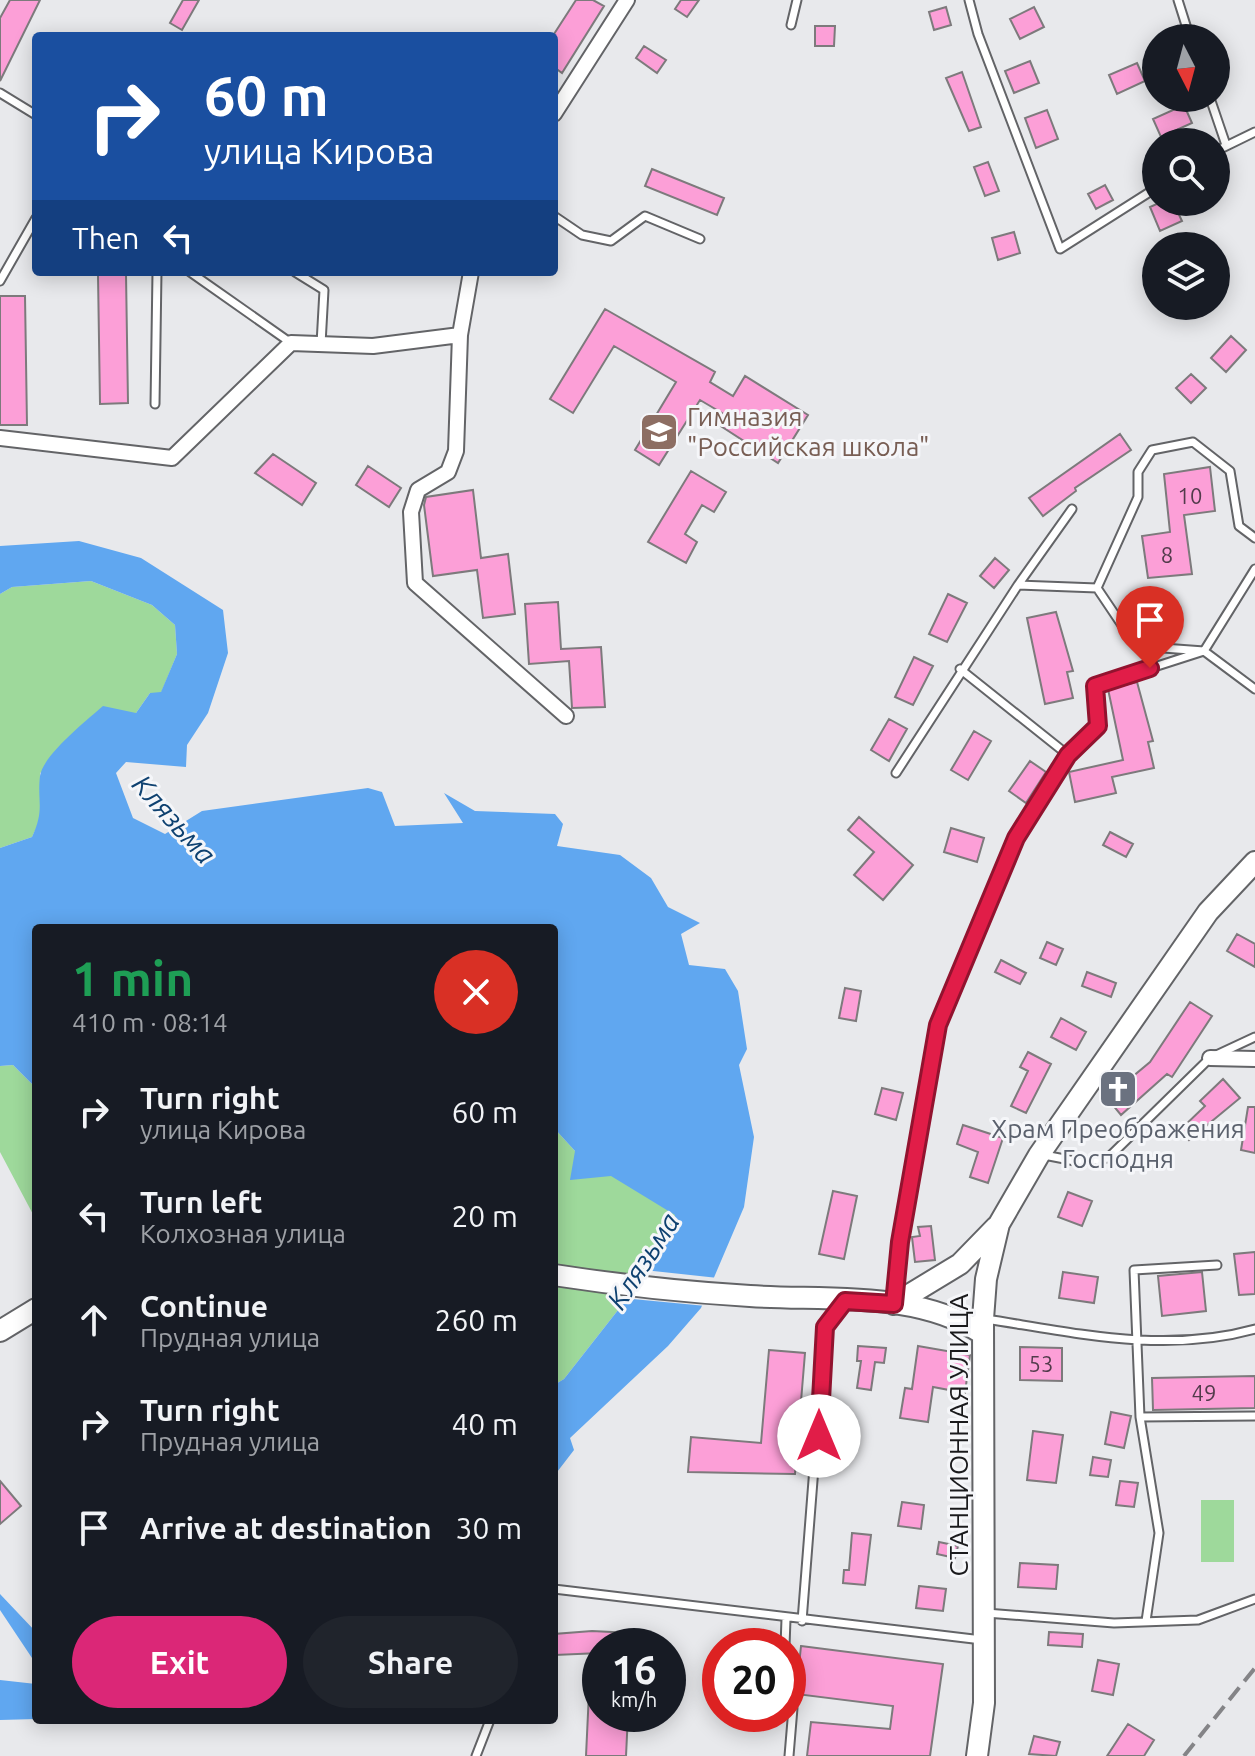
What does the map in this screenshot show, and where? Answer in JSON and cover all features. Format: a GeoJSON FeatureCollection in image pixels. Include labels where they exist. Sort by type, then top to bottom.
{"type":"FeatureCollection","features":[{"type":"Feature","properties":{"kind":"main road","name":"СТАНЦИОННАЯ УЛИЦА"},"geometry":{"type":"LineString","coordinates":[[977,1756],[984,1703],[983,1327],[986,1279],[999,1224],[1039,1155],[1208,912],[1255,862]]}},
{"type":"Feature","properties":{"kind":"main road"},"geometry":{"type":"LineString","coordinates":[[894,1304],[960,1264],[999,1224]]}},
{"type":"Feature","properties":{"kind":"main road"},"geometry":{"type":"LineString","coordinates":[[558,1276],[746,1296],[894,1304],[946,1314],[983,1327]]}},
{"type":"Feature","properties":{"kind":"main road"},"geometry":{"type":"LineString","coordinates":[[0,1331],[32,1311]]}},
{"type":"Feature","properties":{"kind":"street"},"geometry":{"type":"LineString","coordinates":[[558,108],[625,1]]}},
{"type":"Feature","properties":{"kind":"street"},"geometry":{"type":"LineString","coordinates":[[470,276],[460,335],[456,451],[448,472],[418,490],[411,512],[415,583],[566,716]]}},
{"type":"Feature","properties":{"kind":"street"},"geometry":{"type":"LineString","coordinates":[[0,438],[172,458],[291,343],[373,346],[460,335]]}},
{"type":"Feature","properties":{"kind":"street"},"geometry":{"type":"LineString","coordinates":[[894,1304],[900,1242],[938,1025],[1016,838],[1068,755]]}},
{"type":"Feature","properties":{"kind":"street"},"geometry":{"type":"LineString","coordinates":[[1210,1058],[1255,1059]]}},
{"type":"Feature","properties":{"kind":"lane"},"geometry":{"type":"LineString","coordinates":[[791,25],[797,0]]}},
{"type":"Feature","properties":{"kind":"lane"},"geometry":{"type":"LineString","coordinates":[[969,0],[978,34],[1060,249],[1142,197]]}},
{"type":"Feature","properties":{"kind":"lane"},"geometry":{"type":"LineString","coordinates":[[1178,0],[1186,24]]}},
{"type":"Feature","properties":{"kind":"lane"},"geometry":{"type":"LineString","coordinates":[[0,93],[32,113]]}},
{"type":"Feature","properties":{"kind":"lane"},"geometry":{"type":"LineString","coordinates":[[1230,143],[1255,132]]}},
{"type":"Feature","properties":{"kind":"lane"},"geometry":{"type":"LineString","coordinates":[[558,219],[582,235],[611,241],[645,216],[700,239]]}},
{"type":"Feature","properties":{"kind":"lane"},"geometry":{"type":"LineString","coordinates":[[0,281],[32,225]]}},
{"type":"Feature","properties":{"kind":"lane"},"geometry":{"type":"LineString","coordinates":[[155,404],[157,276]]}},
{"type":"Feature","properties":{"kind":"lane"},"geometry":{"type":"LineString","coordinates":[[196,276],[291,343]]}},
{"type":"Feature","properties":{"kind":"lane"},"geometry":{"type":"LineString","coordinates":[[301,276],[324,290],[321,344]]}},
{"type":"Feature","properties":{"kind":"lane"},"geometry":{"type":"LineString","coordinates":[[1097,588],[1138,497],[1138,472],[1152,450],[1193,442],[1230,471],[1239,526],[1255,538]]}},
{"type":"Feature","properties":{"kind":"lane"},"geometry":{"type":"LineString","coordinates":[[896,773],[960,669],[1072,509]]}},
{"type":"Feature","properties":{"kind":"lane"},"geometry":{"type":"LineString","coordinates":[[960,669],[1068,755],[1098,726],[1095,686],[1204,651],[1255,569]]}},
{"type":"Feature","properties":{"kind":"lane"},"geometry":{"type":"LineString","coordinates":[[1018,585],[1097,588]]}},
{"type":"Feature","properties":{"kind":"lane"},"geometry":{"type":"LineString","coordinates":[[1097,588],[1136,646],[1204,651],[1255,689]]}},
{"type":"Feature","properties":{"kind":"lane"},"geometry":{"type":"LineString","coordinates":[[1039,1155],[1080,1162],[1108,1158],[1210,1058],[1255,1037]]}},
{"type":"Feature","properties":{"kind":"lane"},"geometry":{"type":"LineString","coordinates":[[1146,1621],[1159,1533],[1140,1417],[1134,1270],[1217,1265]]}},
{"type":"Feature","properties":{"kind":"lane"},"geometry":{"type":"LineString","coordinates":[[802,1621],[825,1327],[845,1301]]}},
{"type":"Feature","properties":{"kind":"lane"},"geometry":{"type":"LineString","coordinates":[[983,1327],[1138,1343],[1222,1338],[1255,1329]]}},
{"type":"Feature","properties":{"kind":"lane"},"geometry":{"type":"LineString","coordinates":[[1140,1417],[1255,1416]]}},
{"type":"Feature","properties":{"kind":"lane"},"geometry":{"type":"LineString","coordinates":[[558,1590],[984,1641]]}},
{"type":"Feature","properties":{"kind":"lane"},"geometry":{"type":"LineString","coordinates":[[983,1613],[1114,1623],[1198,1620],[1255,1599]]}},
{"type":"Feature","properties":{"kind":"lane"},"geometry":{"type":"LineString","coordinates":[[786,1619],[786,1628]]}},
{"type":"Feature","properties":{"kind":"lane"},"geometry":{"type":"LineString","coordinates":[[476,1756],[488,1724]]}},
{"type":"Feature","properties":{"kind":"lane"},"geometry":{"type":"LineString","coordinates":[[789,1756],[791,1732]]}},
{"type":"Feature","properties":{"kind":"green space"},"geometry":{"type":"Polygon","coordinates":[[[91,581],[152,605],[175,625],[177,654],[161,693],[150,693],[136,713],[40,773],[42,816],[32,837],[0,848],[0,594],[12,587],[91,581]]]}},
{"type":"Feature","properties":{"kind":"green space"},"geometry":{"type":"Polygon","coordinates":[[[13,1065],[32,1084],[32,1212],[0,1152],[0,1066],[13,1065]]]}},
{"type":"Feature","properties":{"kind":"green space"},"geometry":{"type":"Polygon","coordinates":[[[558,1132],[575,1151],[676,1215],[651,1268],[558,1383],[558,1132]]]}},
{"type":"Feature","properties":{"kind":"green space"},"geometry":{"type":"Polygon","coordinates":[[[1201,1500],[1234,1500],[1234,1562],[1201,1562],[1201,1500]]]}},
{"type":"Feature","properties":{"kind":"water"},"geometry":{"type":"Polygon","coordinates":[[[79,541],[141,558],[223,610],[228,653],[208,713],[187,745],[186,767],[126,762],[116,773],[133,818],[165,834],[202,811],[368,788],[382,792],[395,826],[463,823],[444,793],[475,811],[555,814],[563,824],[557,846],[620,855],[651,878],[668,907],[700,923],[681,934],[689,965],[725,969],[738,991],[747,1049],[739,1065],[754,1137],[744,1207],[701,1308],[668,1346],[570,1438],[574,1450],[558,1471],[558,1383],[651,1268],[675,1215],[611,1176],[570,1180],[575,1151],[558,1132],[558,924],[32,924],[32,1084],[13,1065],[0,1066],[0,848],[32,837],[39,812],[40,776],[57,748],[103,706],[136,713],[150,693],[161,692],[177,654],[175,625],[152,605],[91,581],[12,587],[0,594],[0,546],[79,541]]]}},
{"type":"Feature","properties":{"kind":"water"},"geometry":{"type":"Polygon","coordinates":[[[0,1594],[32,1628],[32,1658],[0,1610],[0,1594]]]}},
{"type":"Feature","properties":{"kind":"water"},"geometry":{"type":"Polygon","coordinates":[[[0,1680],[32,1684],[32,1719],[0,1720],[0,1680]]]}},
{"type":"Feature","properties":{"kind":"pier"},"geometry":{"type":"Polygon","coordinates":[[[644,1270],[718,1278],[706,1306],[622,1298],[644,1270]]]}},
{"type":"Feature","properties":{"kind":"building"},"geometry":{"type":"Polygon","coordinates":[[[10,0],[40,0],[0,81],[0,18],[10,0]]]}},
{"type":"Feature","properties":{"kind":"building"},"geometry":{"type":"Polygon","coordinates":[[[183,0],[199,0],[182,30],[170,23],[183,0]]]}},
{"type":"Feature","properties":{"kind":"building"},"geometry":{"type":"Polygon","coordinates":[[[576,0],[593,0],[604,6],[562,73],[558,70],[558,32],[555,32],[576,0]]]}},
{"type":"Feature","properties":{"kind":"building"},"geometry":{"type":"Polygon","coordinates":[[[681,0],[699,0],[687,17],[675,9],[681,0]]]}},
{"type":"Feature","properties":{"kind":"building"},"geometry":{"type":"Polygon","coordinates":[[[946,7],[951,25],[934,30],[929,12],[946,7]]]}},
{"type":"Feature","properties":{"kind":"building"},"geometry":{"type":"Polygon","coordinates":[[[1034,7],[1044,27],[1020,39],[1010,19],[1034,7]]]}},
{"type":"Feature","properties":{"kind":"building"},"geometry":{"type":"Polygon","coordinates":[[[815,26],[835,26],[834,46],[815,46],[815,26]]]}},
{"type":"Feature","properties":{"kind":"building"},"geometry":{"type":"Polygon","coordinates":[[[644,46],[666,60],[657,73],[636,58],[644,46]]]}},
{"type":"Feature","properties":{"kind":"building"},"geometry":{"type":"Polygon","coordinates":[[[1030,61],[1039,83],[1014,93],[1005,71],[1030,61]]]}},
{"type":"Feature","properties":{"kind":"building"},"geometry":{"type":"Polygon","coordinates":[[[1137,63],[1142,82],[1117,94],[1109,75],[1137,63]]]}},
{"type":"Feature","properties":{"kind":"building"},"geometry":{"type":"Polygon","coordinates":[[[962,72],[981,127],[969,131],[946,78],[962,72]]]}},
{"type":"Feature","properties":{"kind":"building"},"geometry":{"type":"Polygon","coordinates":[[[1047,110],[1058,139],[1036,148],[1025,118],[1047,110]]]}},
{"type":"Feature","properties":{"kind":"building"},"geometry":{"type":"Polygon","coordinates":[[[1168,112],[1187,112],[1192,123],[1181,128],[1157,128],[1153,119],[1168,112]]]}},
{"type":"Feature","properties":{"kind":"building"},"geometry":{"type":"Polygon","coordinates":[[[988,162],[999,191],[985,196],[974,167],[988,162]]]}},
{"type":"Feature","properties":{"kind":"building"},"geometry":{"type":"Polygon","coordinates":[[[652,169],[724,198],[717,215],[645,186],[652,169]]]}},
{"type":"Feature","properties":{"kind":"building"},"geometry":{"type":"Polygon","coordinates":[[[1105,185],[1113,200],[1096,209],[1088,194],[1105,185]]]}},
{"type":"Feature","properties":{"kind":"building"},"geometry":{"type":"Polygon","coordinates":[[[1154,216],[1180,216],[1182,221],[1160,231],[1154,216]]]}},
{"type":"Feature","properties":{"kind":"building"},"geometry":{"type":"Polygon","coordinates":[[[1014,232],[1020,253],[998,260],[992,238],[1014,232]]]}},
{"type":"Feature","properties":{"kind":"building"},"geometry":{"type":"Polygon","coordinates":[[[98,276],[126,276],[128,403],[100,404],[98,276]]]}},
{"type":"Feature","properties":{"kind":"building"},"geometry":{"type":"Polygon","coordinates":[[[0,296],[25,296],[27,425],[0,425],[0,296]]]}},
{"type":"Feature","properties":{"kind":"building"},"geometry":{"type":"Polygon","coordinates":[[[605,309],[715,372],[710,382],[733,396],[745,376],[808,415],[778,463],[716,423],[722,413],[700,400],[659,465],[635,450],[676,382],[614,346],[573,413],[550,399],[605,309]]]}},
{"type":"Feature","properties":{"kind":"building"},"geometry":{"type":"Polygon","coordinates":[[[1231,336],[1246,350],[1226,372],[1211,358],[1231,336]]]}},
{"type":"Feature","properties":{"kind":"building"},"geometry":{"type":"Polygon","coordinates":[[[1191,374],[1206,388],[1191,403],[1176,388],[1191,374]]]}},
{"type":"Feature","properties":{"kind":"building"},"geometry":{"type":"Polygon","coordinates":[[[1120,434],[1131,450],[1075,488],[1076,491],[1043,516],[1029,498],[1120,434]]]}},
{"type":"Feature","properties":{"kind":"building"},"geometry":{"type":"Polygon","coordinates":[[[273,454],[316,483],[302,505],[255,473],[273,454]]]}},
{"type":"Feature","properties":{"kind":"building"},"geometry":{"type":"Polygon","coordinates":[[[368,466],[401,488],[389,507],[356,485],[368,466]]]}},
{"type":"Feature","properties":{"kind":"building"},"geometry":{"type":"Polygon","coordinates":[[[1210,467],[1215,511],[1184,515],[1192,574],[1148,578],[1142,536],[1170,532],[1164,474],[1210,467]]]}},
{"type":"Feature","properties":{"kind":"building"},"geometry":{"type":"Polygon","coordinates":[[[691,471],[726,492],[714,512],[702,505],[685,534],[697,542],[686,563],[648,542],[691,471]]]}},
{"type":"Feature","properties":{"kind":"building"},"geometry":{"type":"Polygon","coordinates":[[[473,490],[481,558],[508,554],[515,614],[483,618],[477,570],[433,576],[424,505],[426,497],[473,490]]]}},
{"type":"Feature","properties":{"kind":"building"},"geometry":{"type":"Polygon","coordinates":[[[995,558],[1009,570],[994,588],[980,576],[995,558]]]}},
{"type":"Feature","properties":{"kind":"building"},"geometry":{"type":"Polygon","coordinates":[[[948,594],[967,603],[947,642],[929,634],[948,594]]]}},
{"type":"Feature","properties":{"kind":"building"},"geometry":{"type":"Polygon","coordinates":[[[558,602],[561,649],[601,647],[605,707],[572,708],[569,661],[529,664],[525,604],[558,602]]]}},
{"type":"Feature","properties":{"kind":"building"},"geometry":{"type":"Polygon","coordinates":[[[1056,612],[1073,671],[1067,672],[1073,698],[1045,704],[1027,618],[1056,612]]]}},
{"type":"Feature","properties":{"kind":"building"},"geometry":{"type":"Polygon","coordinates":[[[914,657],[933,666],[913,705],[895,697],[914,657]]]}},
{"type":"Feature","properties":{"kind":"building"},"geometry":{"type":"Polygon","coordinates":[[[1137,682],[1153,741],[1148,742],[1154,768],[1112,777],[1116,793],[1075,802],[1069,772],[1123,760],[1108,689],[1137,682]]]}},
{"type":"Feature","properties":{"kind":"building"},"geometry":{"type":"Polygon","coordinates":[[[889,719],[907,729],[889,761],[871,750],[889,719]]]}},
{"type":"Feature","properties":{"kind":"building"},"geometry":{"type":"Polygon","coordinates":[[[974,731],[991,741],[968,780],[951,770],[974,731]]]}},
{"type":"Feature","properties":{"kind":"building"},"geometry":{"type":"Polygon","coordinates":[[[1030,761],[1046,772],[1026,803],[1009,791],[1030,761]]]}},
{"type":"Feature","properties":{"kind":"building"},"geometry":{"type":"Polygon","coordinates":[[[859,817],[913,865],[883,900],[854,875],[874,852],[848,830],[859,817]]]}},
{"type":"Feature","properties":{"kind":"building"},"geometry":{"type":"Polygon","coordinates":[[[951,828],[984,838],[977,862],[944,852],[951,828]]]}},
{"type":"Feature","properties":{"kind":"building"},"geometry":{"type":"Polygon","coordinates":[[[1110,832],[1133,844],[1126,857],[1103,845],[1110,832]]]}},
{"type":"Feature","properties":{"kind":"building"},"geometry":{"type":"Polygon","coordinates":[[[1237,934],[1255,944],[1255,967],[1227,951],[1237,934]]]}},
{"type":"Feature","properties":{"kind":"building"},"geometry":{"type":"Polygon","coordinates":[[[1047,942],[1063,949],[1056,965],[1040,958],[1047,942]]]}},
{"type":"Feature","properties":{"kind":"building"},"geometry":{"type":"Polygon","coordinates":[[[1001,960],[1026,973],[1020,984],[995,972],[1001,960]]]}},
{"type":"Feature","properties":{"kind":"building"},"geometry":{"type":"Polygon","coordinates":[[[1087,972],[1116,983],[1111,997],[1082,986],[1087,972]]]}},
{"type":"Feature","properties":{"kind":"building"},"geometry":{"type":"Polygon","coordinates":[[[845,988],[861,991],[856,1021],[839,1018],[845,988]]]}},
{"type":"Feature","properties":{"kind":"building"},"geometry":{"type":"Polygon","coordinates":[[[1190,1002],[1212,1016],[1172,1077],[1167,1074],[1121,1115],[1107,1098],[1150,1062],[1190,1002]]]}},
{"type":"Feature","properties":{"kind":"building"},"geometry":{"type":"Polygon","coordinates":[[[1061,1018],[1086,1032],[1076,1050],[1051,1037],[1061,1018]]]}},
{"type":"Feature","properties":{"kind":"building"},"geometry":{"type":"Polygon","coordinates":[[[1028,1052],[1051,1064],[1026,1113],[1011,1106],[1028,1071],[1020,1067],[1028,1052]]]}},
{"type":"Feature","properties":{"kind":"building"},"geometry":{"type":"Polygon","coordinates":[[[1223,1079],[1240,1098],[1189,1140],[1180,1130],[1205,1106],[1200,1101],[1223,1079]]]}},
{"type":"Feature","properties":{"kind":"building"},"geometry":{"type":"Polygon","coordinates":[[[882,1088],[903,1093],[896,1120],[875,1114],[882,1088]]]}},
{"type":"Feature","properties":{"kind":"building"},"geometry":{"type":"Polygon","coordinates":[[[1248,1107],[1255,1107],[1255,1153],[1241,1150],[1248,1107]]]}},
{"type":"Feature","properties":{"kind":"building"},"geometry":{"type":"Polygon","coordinates":[[[963,1125],[1003,1138],[988,1183],[970,1177],[978,1152],[957,1144],[963,1125]]]}},
{"type":"Feature","properties":{"kind":"building"},"geometry":{"type":"Polygon","coordinates":[[[833,1191],[857,1196],[844,1259],[819,1254],[833,1191]]]}},
{"type":"Feature","properties":{"kind":"building"},"geometry":{"type":"Polygon","coordinates":[[[1068,1192],[1092,1201],[1082,1226],[1058,1217],[1068,1192]]]}},
{"type":"Feature","properties":{"kind":"building"},"geometry":{"type":"Polygon","coordinates":[[[931,1226],[935,1260],[915,1262],[912,1237],[920,1236],[918,1227],[931,1226]]]}},
{"type":"Feature","properties":{"kind":"building"},"geometry":{"type":"Polygon","coordinates":[[[1255,1252],[1255,1294],[1239,1295],[1234,1254],[1255,1252]]]}},
{"type":"Feature","properties":{"kind":"building"},"geometry":{"type":"Polygon","coordinates":[[[1063,1272],[1098,1277],[1094,1303],[1059,1298],[1063,1272]]]}},
{"type":"Feature","properties":{"kind":"building"},"geometry":{"type":"Polygon","coordinates":[[[1202,1272],[1206,1311],[1162,1316],[1158,1276],[1202,1272]]]}},
{"type":"Feature","properties":{"kind":"building"},"geometry":{"type":"Polygon","coordinates":[[[858,1346],[886,1348],[884,1363],[875,1362],[871,1390],[857,1388],[861,1361],[857,1361],[858,1346]]]}},
{"type":"Feature","properties":{"kind":"building"},"geometry":{"type":"Polygon","coordinates":[[[918,1346],[970,1355],[965,1393],[933,1387],[928,1422],[900,1418],[905,1388],[912,1389],[918,1346]]]}},
{"type":"Feature","properties":{"kind":"building"},"geometry":{"type":"Polygon","coordinates":[[[1020,1347],[1062,1348],[1062,1381],[1020,1380],[1020,1347]]]}},
{"type":"Feature","properties":{"kind":"building"},"geometry":{"type":"Polygon","coordinates":[[[769,1350],[805,1353],[795,1474],[688,1472],[691,1437],[761,1443],[769,1350]]]}},
{"type":"Feature","properties":{"kind":"building"},"geometry":{"type":"Polygon","coordinates":[[[1255,1376],[1255,1408],[1153,1410],[1152,1378],[1255,1376]]]}},
{"type":"Feature","properties":{"kind":"building"},"geometry":{"type":"Polygon","coordinates":[[[1111,1412],[1131,1416],[1124,1448],[1105,1444],[1111,1412]]]}},
{"type":"Feature","properties":{"kind":"building"},"geometry":{"type":"Polygon","coordinates":[[[1033,1431],[1063,1435],[1056,1483],[1027,1480],[1033,1431]]]}},
{"type":"Feature","properties":{"kind":"building"},"geometry":{"type":"Polygon","coordinates":[[[1093,1457],[1111,1460],[1108,1477],[1090,1475],[1093,1457]]]}},
{"type":"Feature","properties":{"kind":"building"},"geometry":{"type":"Polygon","coordinates":[[[0,1481],[21,1506],[0,1524],[0,1481]]]}},
{"type":"Feature","properties":{"kind":"building"},"geometry":{"type":"Polygon","coordinates":[[[1120,1481],[1138,1483],[1134,1507],[1116,1505],[1120,1481]]]}},
{"type":"Feature","properties":{"kind":"building"},"geometry":{"type":"Polygon","coordinates":[[[902,1502],[924,1505],[921,1529],[898,1526],[902,1502]]]}},
{"type":"Feature","properties":{"kind":"building"},"geometry":{"type":"Polygon","coordinates":[[[852,1533],[871,1535],[865,1585],[843,1583],[844,1570],[849,1570],[852,1533]]]}},
{"type":"Feature","properties":{"kind":"building"},"geometry":{"type":"Polygon","coordinates":[[[939,1542],[958,1546],[955,1558],[937,1554],[939,1542]]]}},
{"type":"Feature","properties":{"kind":"building"},"geometry":{"type":"Polygon","coordinates":[[[1020,1563],[1058,1565],[1056,1589],[1018,1587],[1020,1563]]]}},
{"type":"Feature","properties":{"kind":"building"},"geometry":{"type":"Polygon","coordinates":[[[919,1586],[946,1589],[943,1611],[916,1608],[919,1586]]]}},
{"type":"Feature","properties":{"kind":"building"},"geometry":{"type":"Polygon","coordinates":[[[582,1632],[582,1654],[558,1655],[558,1634],[582,1632]]]}},
{"type":"Feature","properties":{"kind":"building"},"geometry":{"type":"Polygon","coordinates":[[[1049,1632],[1083,1634],[1082,1647],[1048,1645],[1049,1632]]]}},
{"type":"Feature","properties":{"kind":"building"},"geometry":{"type":"Polygon","coordinates":[[[806,1647],[943,1664],[930,1756],[807,1756],[811,1722],[890,1729],[893,1706],[806,1695],[806,1647]]]}},
{"type":"Feature","properties":{"kind":"building"},"geometry":{"type":"Polygon","coordinates":[[[1098,1660],[1119,1664],[1113,1695],[1092,1691],[1098,1660]]]}},
{"type":"Feature","properties":{"kind":"building"},"geometry":{"type":"Polygon","coordinates":[[[1128,1724],[1154,1740],[1144,1756],[1107,1756],[1128,1724]]]}},
{"type":"Feature","properties":{"kind":"building"},"geometry":{"type":"Polygon","coordinates":[[[587,1732],[627,1732],[626,1756],[586,1756],[587,1732]]]}},
{"type":"Feature","properties":{"kind":"building"},"geometry":{"type":"Polygon","coordinates":[[[1034,1736],[1060,1742],[1056,1756],[1029,1754],[1034,1736]]]}},
{"type":"Feature","properties":{"kind":"railway"},"geometry":{"type":"LineString","coordinates":[[1184,1756],[1255,1668]]}},
{"type":"Feature","properties":{"kind":"place","name":"Гимназия \"Российская школа\""},"geometry":{"type":"Point","coordinates":[659,432]}},
{"type":"Feature","properties":{"kind":"place","name":"Храм Преображения Господня"},"geometry":{"type":"Point","coordinates":[1118,1089]}},
{"type":"Feature","properties":{"kind":"route"},"geometry":{"type":"LineString","coordinates":[[819,1436],[825,1327],[845,1301],[894,1304],[900,1242],[938,1025],[1016,838],[1068,755],[1081,739],[1098,726],[1095,686],[1150,668]]}},
{"type":"Feature","properties":{"kind":"water label","name":"Клязьма"},"geometry":{"type":"Point","coordinates":[174,819]}},
{"type":"Feature","properties":{"kind":"water label","name":"Клязьма"},"geometry":{"type":"Point","coordinates":[643,1261]}}]}
